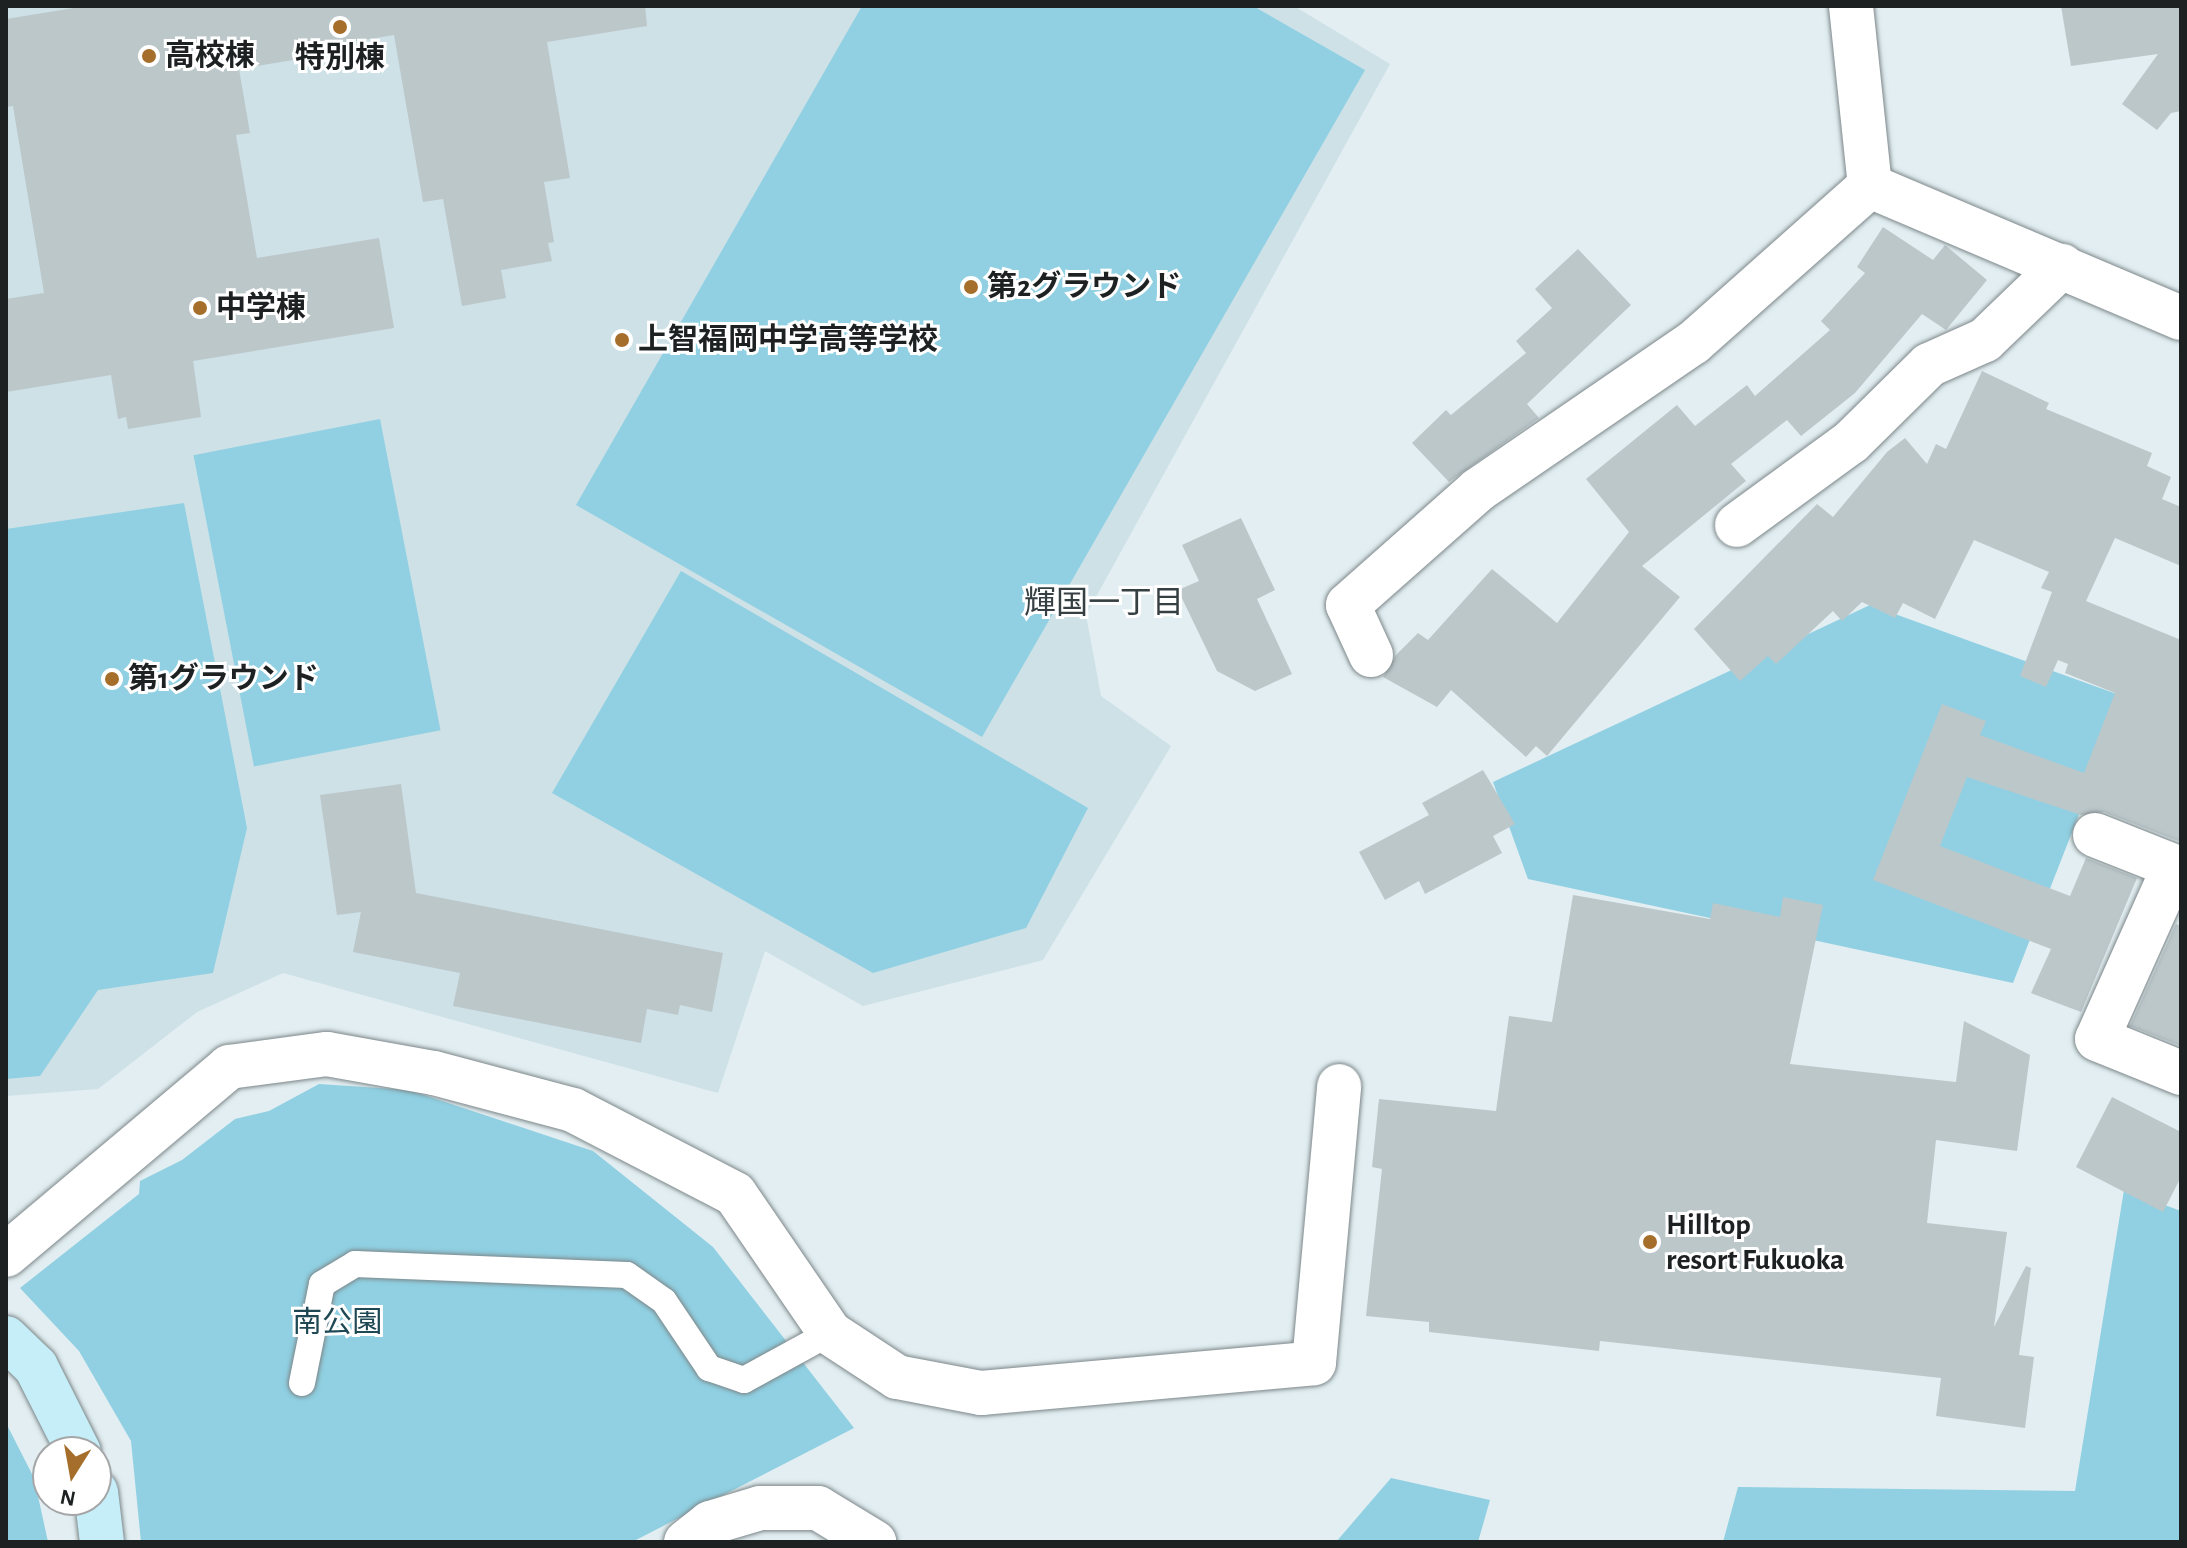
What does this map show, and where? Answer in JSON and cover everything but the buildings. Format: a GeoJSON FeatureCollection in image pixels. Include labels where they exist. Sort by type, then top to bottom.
{"type":"FeatureCollection","features":[{"type":"Feature","properties":{"kind":"street"},"geometry":{"type":"LineString","coordinates":[[1851,6],[1870,186]]}},
{"type":"Feature","properties":{"kind":"street"},"geometry":{"type":"LineString","coordinates":[[1870,186],[2181,318]]}},
{"type":"Feature","properties":{"kind":"street"},"geometry":{"type":"LineString","coordinates":[[1371,655],[1348,605],[1478,490],[1693,343],[1870,186]]}},
{"type":"Feature","properties":{"kind":"street"},"geometry":{"type":"LineString","coordinates":[[1737,525],[1851,442],[1929,365],[1985,340],[2062,266]]}},
{"type":"Feature","properties":{"kind":"street"},"geometry":{"type":"LineString","coordinates":[[2095,835],[2178,868],[2097,1039],[2181,1073]]}},
{"type":"Feature","properties":{"kind":"street"},"geometry":{"type":"LineString","coordinates":[[6,1255],[229,1067],[327,1054],[434,1073],[573,1110],[735,1194],[830,1333],[897,1377],[981,1393],[1314,1363],[1339,1086]]}},
{"type":"Feature","properties":{"kind":"street"},"geometry":{"type":"LineString","coordinates":[[6,1338],[36,1367],[71,1436]]}},
{"type":"Feature","properties":{"kind":"street"},"geometry":{"type":"LineString","coordinates":[[686,1542],[710,1523],[760,1508],[818,1508],[874,1542]]}},
{"type":"Feature","properties":{"kind":"street"},"geometry":{"type":"LineString","coordinates":[[99,1516],[102,1542]]}},
{"type":"Feature","properties":{"kind":"lane"},"geometry":{"type":"LineString","coordinates":[[302,1383],[322,1284],[355,1264],[627,1275],[664,1301],[709,1368],[744,1380],[830,1333]]}},
{"type":"Feature","properties":{"kind":"shaded area","name":"上智福岡中学高等学校"},"geometry":{"type":"Polygon","coordinates":[[[6,6],[1294,6],[1390,64],[1086,615],[1101,696],[1171,746],[1043,960],[863,1006],[765,951],[718,1093],[283,973],[197,1012],[98,1089],[6,1096],[6,6]]]}},
{"type":"Feature","properties":{"kind":"green space","name":"第2グラウンド"},"geometry":{"type":"Polygon","coordinates":[[[862,6],[1253,6],[1365,70],[982,737],[576,505],[862,6]]]}},
{"type":"Feature","properties":{"kind":"green space"},"geometry":{"type":"Polygon","coordinates":[[[380,419],[440,730],[254,766],[193,455],[380,419]]]}},
{"type":"Feature","properties":{"kind":"green space","name":"第1グラウンド"},"geometry":{"type":"Polygon","coordinates":[[[184,503],[247,828],[213,973],[98,990],[40,1076],[6,1079],[6,529],[184,503]]]}},
{"type":"Feature","properties":{"kind":"green space"},"geometry":{"type":"Polygon","coordinates":[[[681,571],[1088,808],[1026,928],[873,973],[552,793],[681,571]]]}},
{"type":"Feature","properties":{"kind":"green space"},"geometry":{"type":"Polygon","coordinates":[[[1870,605],[2125,697],[2013,983],[1528,879],[1493,782],[1870,605]]]}},
{"type":"Feature","properties":{"kind":"green space","name":"南公園"},"geometry":{"type":"Polygon","coordinates":[[[319,1084],[409,1090],[593,1151],[713,1247],[854,1428],[632,1542],[141,1542],[131,1441],[79,1351],[20,1288],[139,1194],[140,1181],[182,1160],[235,1119],[269,1111],[319,1084]]]}},
{"type":"Feature","properties":{"kind":"green space"},"geometry":{"type":"Polygon","coordinates":[[[2124,1190],[2181,1211],[2181,1542],[1723,1542],[1738,1487],[2075,1491],[2124,1190]]]}},
{"type":"Feature","properties":{"kind":"green space"},"geometry":{"type":"Polygon","coordinates":[[[6,1423],[32,1474],[32,1516],[42,1516],[48,1542],[6,1542],[6,1423]]]}},
{"type":"Feature","properties":{"kind":"green space"},"geometry":{"type":"Polygon","coordinates":[[[1391,1478],[1490,1500],[1478,1542],[1336,1542],[1391,1478]]]}},
{"type":"Feature","properties":{"kind":"place","name":"特別棟"},"geometry":{"type":"Point","coordinates":[340,27]}},
{"type":"Feature","properties":{"kind":"place","name":"高校棟"},"geometry":{"type":"Point","coordinates":[149,56]}},
{"type":"Feature","properties":{"kind":"place","name":"第2グラウンド"},"geometry":{"type":"Point","coordinates":[971,287]}},
{"type":"Feature","properties":{"kind":"place","name":"中学棟"},"geometry":{"type":"Point","coordinates":[200,308]}},
{"type":"Feature","properties":{"kind":"place","name":"上智福岡中学高等学校"},"geometry":{"type":"Point","coordinates":[622,340]}},
{"type":"Feature","properties":{"kind":"place","name":"第1グラウンド"},"geometry":{"type":"Point","coordinates":[112,679]}},
{"type":"Feature","properties":{"kind":"place","name":"Hilltop resort Fukuoka"},"geometry":{"type":"Point","coordinates":[1650,1242]}},
{"type":"Feature","properties":{"kind":"district","name":"輝国一丁目"},"geometry":{"type":"Point","coordinates":[1104,603]}}]}
